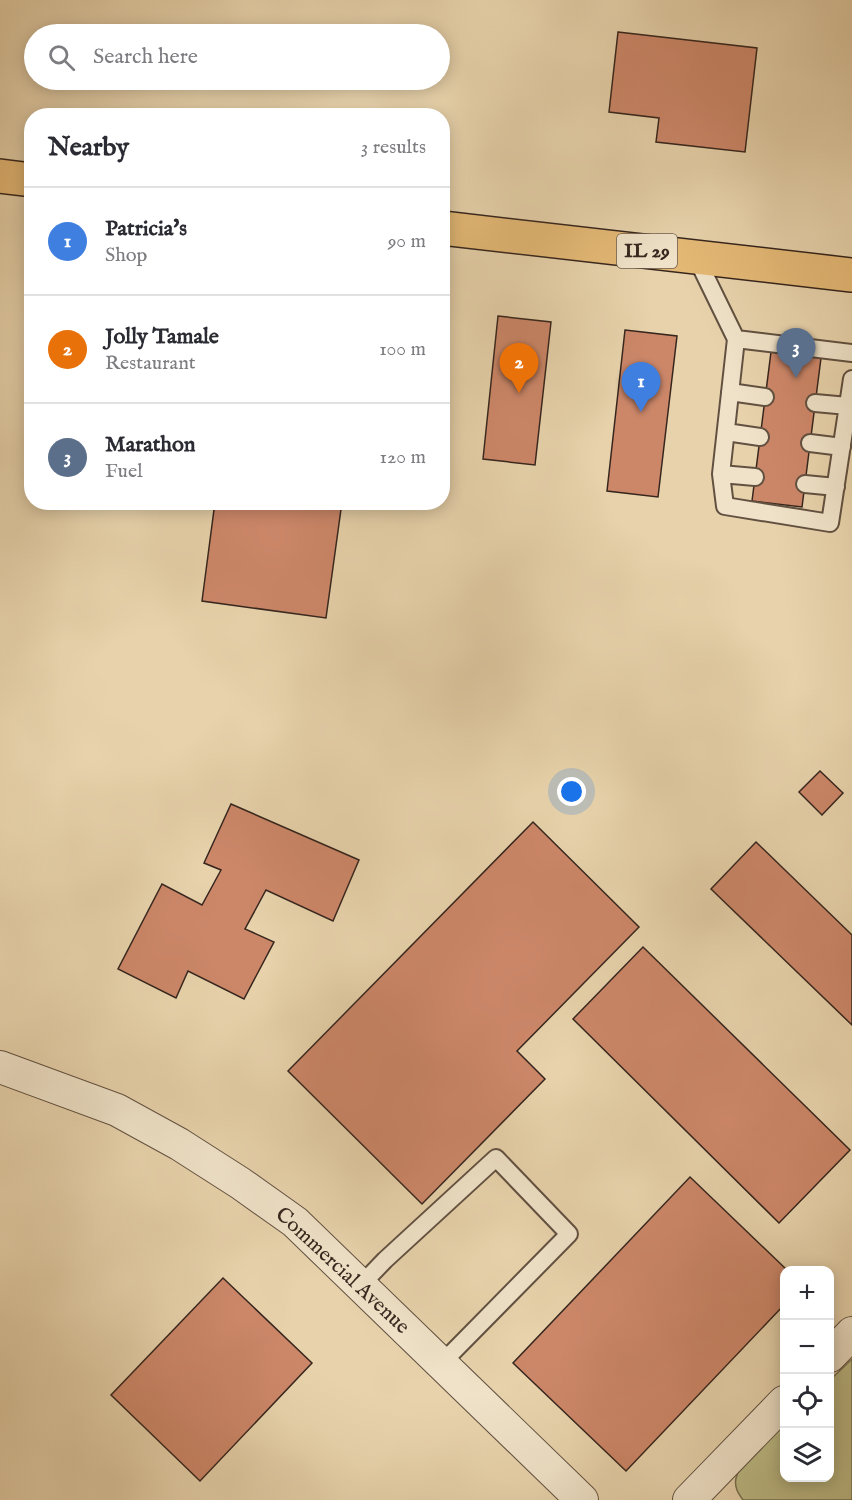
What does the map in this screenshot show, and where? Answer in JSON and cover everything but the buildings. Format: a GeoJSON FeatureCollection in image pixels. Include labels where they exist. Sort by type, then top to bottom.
{"type":"FeatureCollection","features":[{"type":"Feature","properties":{"kind":"main road"},"geometry":{"type":"LineString","coordinates":[[0,176],[24,179]]}},
{"type":"Feature","properties":{"kind":"main road","name":"IL 29"},"geometry":{"type":"LineString","coordinates":[[450,229],[852,275]]}},
{"type":"Feature","properties":{"kind":"street","name":"Commercial Avenue"},"geometry":{"type":"LineString","coordinates":[[0,1067],[117,1110],[179,1144],[295,1222],[582,1500]]}},
{"type":"Feature","properties":{"kind":"street"},"geometry":{"type":"LineString","coordinates":[[834,1352],[852,1333]]}},
{"type":"Feature","properties":{"kind":"street"},"geometry":{"type":"LineString","coordinates":[[689,1500],[780,1406]]}},
{"type":"Feature","properties":{"kind":"lane"},"geometry":{"type":"LineString","coordinates":[[696,257],[736,339],[721,474],[725,506],[830,523],[852,379]]}},
{"type":"Feature","properties":{"kind":"lane"},"geometry":{"type":"LineString","coordinates":[[736,339],[852,353]]}},
{"type":"Feature","properties":{"kind":"lane"},"geometry":{"type":"LineString","coordinates":[[730,392],[765,397]]}},
{"type":"Feature","properties":{"kind":"lane"},"geometry":{"type":"LineString","coordinates":[[815,403],[848,406]]}},
{"type":"Feature","properties":{"kind":"lane"},"geometry":{"type":"LineString","coordinates":[[726,432],[760,437]]}},
{"type":"Feature","properties":{"kind":"lane"},"geometry":{"type":"LineString","coordinates":[[810,443],[842,447]]}},
{"type":"Feature","properties":{"kind":"lane"},"geometry":{"type":"LineString","coordinates":[[721,474],[755,477]]}},
{"type":"Feature","properties":{"kind":"lane"},"geometry":{"type":"LineString","coordinates":[[805,484],[836,487]]}},
{"type":"Feature","properties":{"kind":"lane"},"geometry":{"type":"LineString","coordinates":[[360,1286],[496,1158],[569,1234],[442,1363]]}},
{"type":"Feature","properties":{"kind":"shaded area"},"geometry":{"type":"Polygon","coordinates":[[[852,1359],[852,1500],[743,1500],[736,1484],[738,1472],[749,1457],[780,1428],[780,1482],[834,1482],[834,1376],[852,1359]]]}},
{"type":"Feature","properties":{"kind":"place","name":"Marathon"},"geometry":{"type":"Point","coordinates":[796,378]}},
{"type":"Feature","properties":{"kind":"place","name":"Jolly Tamale"},"geometry":{"type":"Point","coordinates":[519,393]}},
{"type":"Feature","properties":{"kind":"place","name":"Patricia's"},"geometry":{"type":"Point","coordinates":[641,412]}}]}
